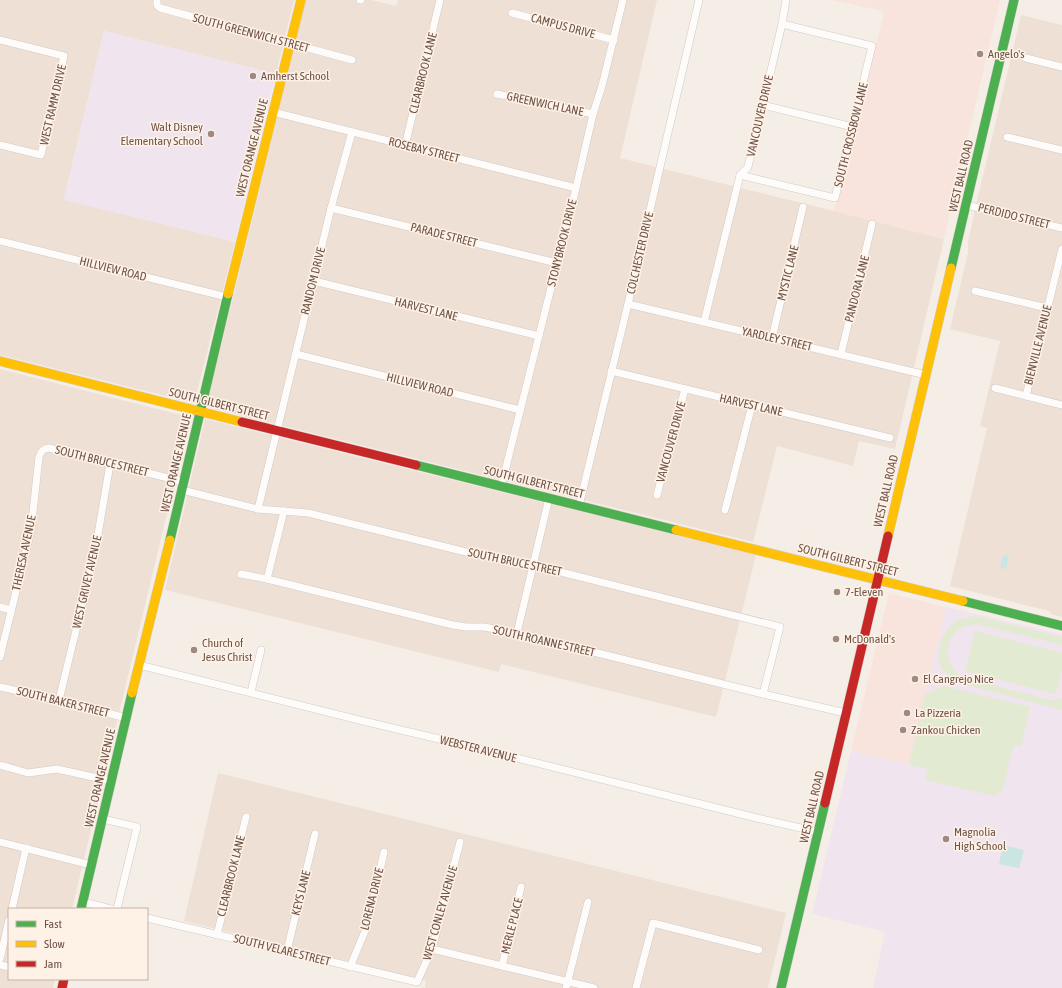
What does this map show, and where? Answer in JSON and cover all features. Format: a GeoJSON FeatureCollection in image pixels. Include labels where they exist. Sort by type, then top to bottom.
{"type":"FeatureCollection","features":[{"type":"Feature","properties":{"kind":"street","name":"SOUTH GREENWICH STREET"},"geometry":{"type":"LineString","coordinates":[[157,0],[157,5],[160,8],[352,60]]}},
{"type":"Feature","properties":{"kind":"street","name":"WEST ORANGE AVENUE"},"geometry":{"type":"LineString","coordinates":[[82,906],[227,297],[302,0]]}},
{"type":"Feature","properties":{"kind":"street","name":"CLEARBROOK LANE"},"geometry":{"type":"LineString","coordinates":[[405,146],[440,0]]}},
{"type":"Feature","properties":{"kind":"street","name":"STONYBROOK DRIVE"},"geometry":{"type":"LineString","coordinates":[[501,487],[576,188],[593,114],[602,86],[623,0]]}},
{"type":"Feature","properties":{"kind":"street","name":"COLCHESTER DRIVE"},"geometry":{"type":"LineString","coordinates":[[580,506],[699,0]]}},
{"type":"Feature","properties":{"kind":"street","name":"VANCOUVER DRIVE"},"geometry":{"type":"LineString","coordinates":[[704,322],[740,175],[748,167],[782,24],[786,0]]}},
{"type":"Feature","properties":{"kind":"street","name":"WEST BALL ROAD"},"geometry":{"type":"LineString","coordinates":[[781,988],[1014,0]]}},
{"type":"Feature","properties":{"kind":"street","name":"CAMPUS DRIVE"},"geometry":{"type":"LineString","coordinates":[[512,13],[614,40]]}},
{"type":"Feature","properties":{"kind":"street","name":"SOUTH CROSSBOW LANE"},"geometry":{"type":"LineString","coordinates":[[740,175],[835,198],[872,46],[782,24]]}},
{"type":"Feature","properties":{"kind":"street","name":"WEST RAMM DRIVE"},"geometry":{"type":"LineString","coordinates":[[0,40],[64,56],[41,155],[0,145]]}},
{"type":"Feature","properties":{"kind":"street"},"geometry":{"type":"LineString","coordinates":[[1026,58],[1062,67]]}},
{"type":"Feature","properties":{"kind":"street","name":"GREENWICH LANE"},"geometry":{"type":"LineString","coordinates":[[497,94],[593,114]]}},
{"type":"Feature","properties":{"kind":"street"},"geometry":{"type":"LineString","coordinates":[[762,105],[853,127]]}},
{"type":"Feature","properties":{"kind":"street","name":"ROSEBAY STREET"},"geometry":{"type":"LineString","coordinates":[[273,112],[576,188]]}},
{"type":"Feature","properties":{"kind":"street","name":"RANDOM DRIVE"},"geometry":{"type":"LineString","coordinates":[[258,509],[331,208],[352,132]]}},
{"type":"Feature","properties":{"kind":"street"},"geometry":{"type":"LineString","coordinates":[[1007,137],[1062,150]]}},
{"type":"Feature","properties":{"kind":"street","name":"PERDIDO STREET"},"geometry":{"type":"LineString","coordinates":[[966,205],[1062,228]]}},
{"type":"Feature","properties":{"kind":"street","name":"MYSTIC LANE"},"geometry":{"type":"LineString","coordinates":[[772,338],[803,207]]}},
{"type":"Feature","properties":{"kind":"street","name":"PARADE STREET"},"geometry":{"type":"LineString","coordinates":[[331,208],[557,263]]}},
{"type":"Feature","properties":{"kind":"street","name":"PANDORA LANE"},"geometry":{"type":"LineString","coordinates":[[841,354],[872,224]]}},
{"type":"Feature","properties":{"kind":"street","name":"HILLVIEW ROAD"},"geometry":{"type":"LineString","coordinates":[[0,241],[227,297]]}},
{"type":"Feature","properties":{"kind":"street","name":"BIENVILLE AVENUE"},"geometry":{"type":"LineString","coordinates":[[1026,396],[1062,249]]}},
{"type":"Feature","properties":{"kind":"street","name":"HARVEST LANE"},"geometry":{"type":"LineString","coordinates":[[314,281],[539,336]]}},
{"type":"Feature","properties":{"kind":"street"},"geometry":{"type":"LineString","coordinates":[[975,291],[1047,308]]}},
{"type":"Feature","properties":{"kind":"street","name":"YARDLEY STREET"},"geometry":{"type":"LineString","coordinates":[[628,304],[926,375]]}},
{"type":"Feature","properties":{"kind":"street","name":"HILLVIEW ROAD"},"geometry":{"type":"LineString","coordinates":[[296,354],[520,410]]}},
{"type":"Feature","properties":{"kind":"street","name":"SOUTH GILBERT STREET"},"geometry":{"type":"LineString","coordinates":[[0,361],[1062,626]]}},
{"type":"Feature","properties":{"kind":"street","name":"HARVEST LANE"},"geometry":{"type":"LineString","coordinates":[[612,371],[890,438]]}},
{"type":"Feature","properties":{"kind":"street"},"geometry":{"type":"LineString","coordinates":[[995,388],[1062,405]]}},
{"type":"Feature","properties":{"kind":"street","name":"VANCOUVER DRIVE"},"geometry":{"type":"LineString","coordinates":[[657,495],[685,389]]}},
{"type":"Feature","properties":{"kind":"street"},"geometry":{"type":"LineString","coordinates":[[726,510],[752,405]]}},
{"type":"Feature","properties":{"kind":"street","name":"SOUTH BRUCE STREET"},"geometry":{"type":"LineString","coordinates":[[44,448],[110,464],[258,509],[308,513],[478,555],[533,565],[780,627],[763,694]]}},
{"type":"Feature","properties":{"kind":"street","name":"THERESA AVENUE"},"geometry":{"type":"LineString","coordinates":[[0,657],[31,530],[39,457],[40,452],[44,448]]}},
{"type":"Feature","properties":{"kind":"street","name":"WEST GRIVEY AVENUE"},"geometry":{"type":"LineString","coordinates":[[59,700],[95,552],[110,464]]}},
{"type":"Feature","properties":{"kind":"street"},"geometry":{"type":"LineString","coordinates":[[517,633],[549,498]]}},
{"type":"Feature","properties":{"kind":"street"},"geometry":{"type":"LineString","coordinates":[[267,579],[284,511]]}},
{"type":"Feature","properties":{"kind":"street","name":"SOUTH ROANNE STREET"},"geometry":{"type":"LineString","coordinates":[[241,574],[267,579],[453,625],[484,627],[517,633],[846,713]]}},
{"type":"Feature","properties":{"kind":"street"},"geometry":{"type":"LineString","coordinates":[[0,607],[11,610]]}},
{"type":"Feature","properties":{"kind":"street"},"geometry":{"type":"LineString","coordinates":[[251,692],[261,650]]}},
{"type":"Feature","properties":{"kind":"street","name":"WEBSTER AVENUE"},"geometry":{"type":"LineString","coordinates":[[139,664],[359,720],[818,832]]}},
{"type":"Feature","properties":{"kind":"street","name":"SOUTH BAKER STREET"},"geometry":{"type":"LineString","coordinates":[[0,686],[126,718]]}},
{"type":"Feature","properties":{"kind":"street"},"geometry":{"type":"LineString","coordinates":[[0,765],[28,773],[57,769],[112,781]]}},
{"type":"Feature","properties":{"kind":"street","name":"CLEARBROOK LANE"},"geometry":{"type":"LineString","coordinates":[[217,934],[246,817]]}},
{"type":"Feature","properties":{"kind":"street"},"geometry":{"type":"LineString","coordinates":[[103,819],[137,827],[118,908]]}},
{"type":"Feature","properties":{"kind":"street","name":"KEYS LANE"},"geometry":{"type":"LineString","coordinates":[[287,951],[315,834]]}},
{"type":"Feature","properties":{"kind":"street"},"geometry":{"type":"LineString","coordinates":[[0,842],[92,865]]}},
{"type":"Feature","properties":{"kind":"street","name":"WEST CONLEY AVENUE"},"geometry":{"type":"LineString","coordinates":[[417,982],[432,949],[460,842]]}},
{"type":"Feature","properties":{"kind":"street"},"geometry":{"type":"LineString","coordinates":[[12,908],[26,848]]}},
{"type":"Feature","properties":{"kind":"street","name":"LORENA DRIVE"},"geometry":{"type":"LineString","coordinates":[[350,967],[368,924],[384,852]]}},
{"type":"Feature","properties":{"kind":"street","name":"MERLE PLACE"},"geometry":{"type":"LineString","coordinates":[[502,966],[522,887]]}},
{"type":"Feature","properties":{"kind":"street"},"geometry":{"type":"LineString","coordinates":[[567,985],[588,902]]}},
{"type":"Feature","properties":{"kind":"street"},"geometry":{"type":"LineString","coordinates":[[82,906],[101,908]]}},
{"type":"Feature","properties":{"kind":"street","name":"SOUTH VELARE STREET"},"geometry":{"type":"LineString","coordinates":[[148,918],[417,982]]}},
{"type":"Feature","properties":{"kind":"street"},"geometry":{"type":"LineString","coordinates":[[636,988],[653,923],[759,950]]}},
{"type":"Feature","properties":{"kind":"street"},"geometry":{"type":"LineString","coordinates":[[0,958],[8,924]]}},
{"type":"Feature","properties":{"kind":"street"},"geometry":{"type":"LineString","coordinates":[[432,949],[502,966],[567,985],[594,988]]}},
{"type":"Feature","properties":{"kind":"shaded area"},"geometry":{"type":"Polygon","coordinates":[[[0,0],[294,0],[276,74],[104,31],[64,199],[235,242],[195,400],[190,402],[0,355],[0,0]]]}},
{"type":"Feature","properties":{"kind":"shaded area"},"geometry":{"type":"Polygon","coordinates":[[[306,0],[371,0],[396,6],[398,0],[657,0],[620,158],[944,239],[895,449],[859,441],[853,466],[777,446],[753,542],[211,408],[207,404],[306,0]]]}},
{"type":"Feature","properties":{"kind":"shaded area"},"geometry":{"type":"Polygon","coordinates":[[[832,0],[1000,0],[944,239],[834,211],[884,13],[882,11],[832,0]]]}},
{"type":"Feature","properties":{"kind":"shaded area"},"geometry":{"type":"Polygon","coordinates":[[[1021,15],[1062,25],[1062,617],[1051,614],[1049,611],[950,586],[987,428],[980,426],[1000,341],[950,329],[968,253],[968,242],[978,197],[1021,15]]]}},
{"type":"Feature","properties":{"kind":"shaded area"},"geometry":{"type":"Polygon","coordinates":[[[104,31],[276,74],[235,242],[64,200],[104,31]]]}},
{"type":"Feature","properties":{"kind":"shaded area"},"geometry":{"type":"Polygon","coordinates":[[[0,369],[185,416],[189,422],[72,908],[8,908],[8,980],[55,980],[53,988],[0,988],[0,369]]]}},
{"type":"Feature","properties":{"kind":"shaded area"},"geometry":{"type":"Polygon","coordinates":[[[205,419],[756,555],[716,717],[501,664],[499,672],[165,590],[205,419]]]}},
{"type":"Feature","properties":{"kind":"shaded area"},"geometry":{"type":"Polygon","coordinates":[[[889,593],[946,607],[909,765],[851,751],[889,593]]]}},
{"type":"Feature","properties":{"kind":"shaded area","name":"Magnolia High School"},"geometry":{"type":"Polygon","coordinates":[[[946,607],[1062,634],[1062,988],[873,988],[885,932],[812,914],[851,751],[909,764],[946,607]]]}},
{"type":"Feature","properties":{"kind":"shaded area"},"geometry":{"type":"Polygon","coordinates":[[[218,773],[786,913],[768,988],[425,988],[426,981],[184,921],[218,773]]]}},
{"type":"Feature","properties":{"kind":"green space"},"geometry":{"type":"Polygon","coordinates":[[[976,616],[1062,637],[1062,645],[976,624],[969,625],[954,633],[949,642],[948,656],[954,670],[962,677],[1051,700],[1062,699],[1062,710],[962,684],[951,678],[944,671],[940,663],[939,649],[944,634],[950,626],[958,620],[976,616]]]}},
{"type":"Feature","properties":{"kind":"green space"},"geometry":{"type":"Polygon","coordinates":[[[975,631],[1062,653],[1062,670],[1056,694],[965,671],[975,631]]]}},
{"type":"Feature","properties":{"kind":"green space"},"geometry":{"type":"Polygon","coordinates":[[[944,686],[1030,707],[1021,747],[1014,745],[1003,790],[994,796],[925,780],[927,769],[909,765],[925,694],[944,686]]]}},
{"type":"Feature","properties":{"kind":"water"},"geometry":{"type":"Polygon","coordinates":[[[1003,555],[1009,556],[1006,569],[1000,568],[1003,555]]]}},
{"type":"Feature","properties":{"kind":"water"},"geometry":{"type":"Polygon","coordinates":[[[1003,845],[1024,850],[1019,868],[999,864],[1003,845]]]}},
{"type":"Feature","properties":{"kind":"traffic: fast"},"geometry":{"type":"LineString","coordinates":[[951,268],[1014,0]]}},
{"type":"Feature","properties":{"kind":"traffic: fast"},"geometry":{"type":"LineString","coordinates":[[170,540],[228,294]]}},
{"type":"Feature","properties":{"kind":"traffic: fast"},"geometry":{"type":"LineString","coordinates":[[416,465],[676,530]]}},
{"type":"Feature","properties":{"kind":"traffic: fast"},"geometry":{"type":"LineString","coordinates":[[963,601],[1062,626]]}},
{"type":"Feature","properties":{"kind":"traffic: fast"},"geometry":{"type":"LineString","coordinates":[[81,908],[132,693]]}},
{"type":"Feature","properties":{"kind":"traffic: fast"},"geometry":{"type":"LineString","coordinates":[[781,988],[825,803]]}},
{"type":"Feature","properties":{"kind":"traffic: slow"},"geometry":{"type":"LineString","coordinates":[[228,294],[301,0]]}},
{"type":"Feature","properties":{"kind":"traffic: slow"},"geometry":{"type":"LineString","coordinates":[[888,536],[951,268]]}},
{"type":"Feature","properties":{"kind":"traffic: slow"},"geometry":{"type":"LineString","coordinates":[[0,361],[242,422]]}},
{"type":"Feature","properties":{"kind":"traffic: slow"},"geometry":{"type":"LineString","coordinates":[[676,530],[963,601]]}},
{"type":"Feature","properties":{"kind":"traffic: slow"},"geometry":{"type":"LineString","coordinates":[[132,693],[170,540]]}},
{"type":"Feature","properties":{"kind":"traffic: jam"},"geometry":{"type":"LineString","coordinates":[[242,422],[416,465]]}},
{"type":"Feature","properties":{"kind":"traffic: jam"},"geometry":{"type":"LineString","coordinates":[[825,803],[888,536]]}},
{"type":"Feature","properties":{"kind":"traffic: jam"},"geometry":{"type":"LineString","coordinates":[[62,988],[64,980]]}},
{"type":"Feature","properties":{"kind":"place","name":"Angelo's"},"geometry":{"type":"Point","coordinates":[980,54]}},
{"type":"Feature","properties":{"kind":"place","name":"Amherst School"},"geometry":{"type":"Point","coordinates":[253,76]}},
{"type":"Feature","properties":{"kind":"place","name":"Walt Disney Elementary School"},"geometry":{"type":"Point","coordinates":[211,134]}},
{"type":"Feature","properties":{"kind":"place","name":"7-Eleven"},"geometry":{"type":"Point","coordinates":[837,592]}},
{"type":"Feature","properties":{"kind":"place","name":"McDonald's"},"geometry":{"type":"Point","coordinates":[836,639]}},
{"type":"Feature","properties":{"kind":"place","name":"Church of Jesus Christ"},"geometry":{"type":"Point","coordinates":[194,650]}},
{"type":"Feature","properties":{"kind":"place","name":"El Cangrejo Nice"},"geometry":{"type":"Point","coordinates":[915,679]}},
{"type":"Feature","properties":{"kind":"place","name":"La Pizzeria"},"geometry":{"type":"Point","coordinates":[907,713]}},
{"type":"Feature","properties":{"kind":"place","name":"Zankou Chicken"},"geometry":{"type":"Point","coordinates":[903,730]}},
{"type":"Feature","properties":{"kind":"place","name":"Magnolia High School"},"geometry":{"type":"Point","coordinates":[946,839]}}]}
